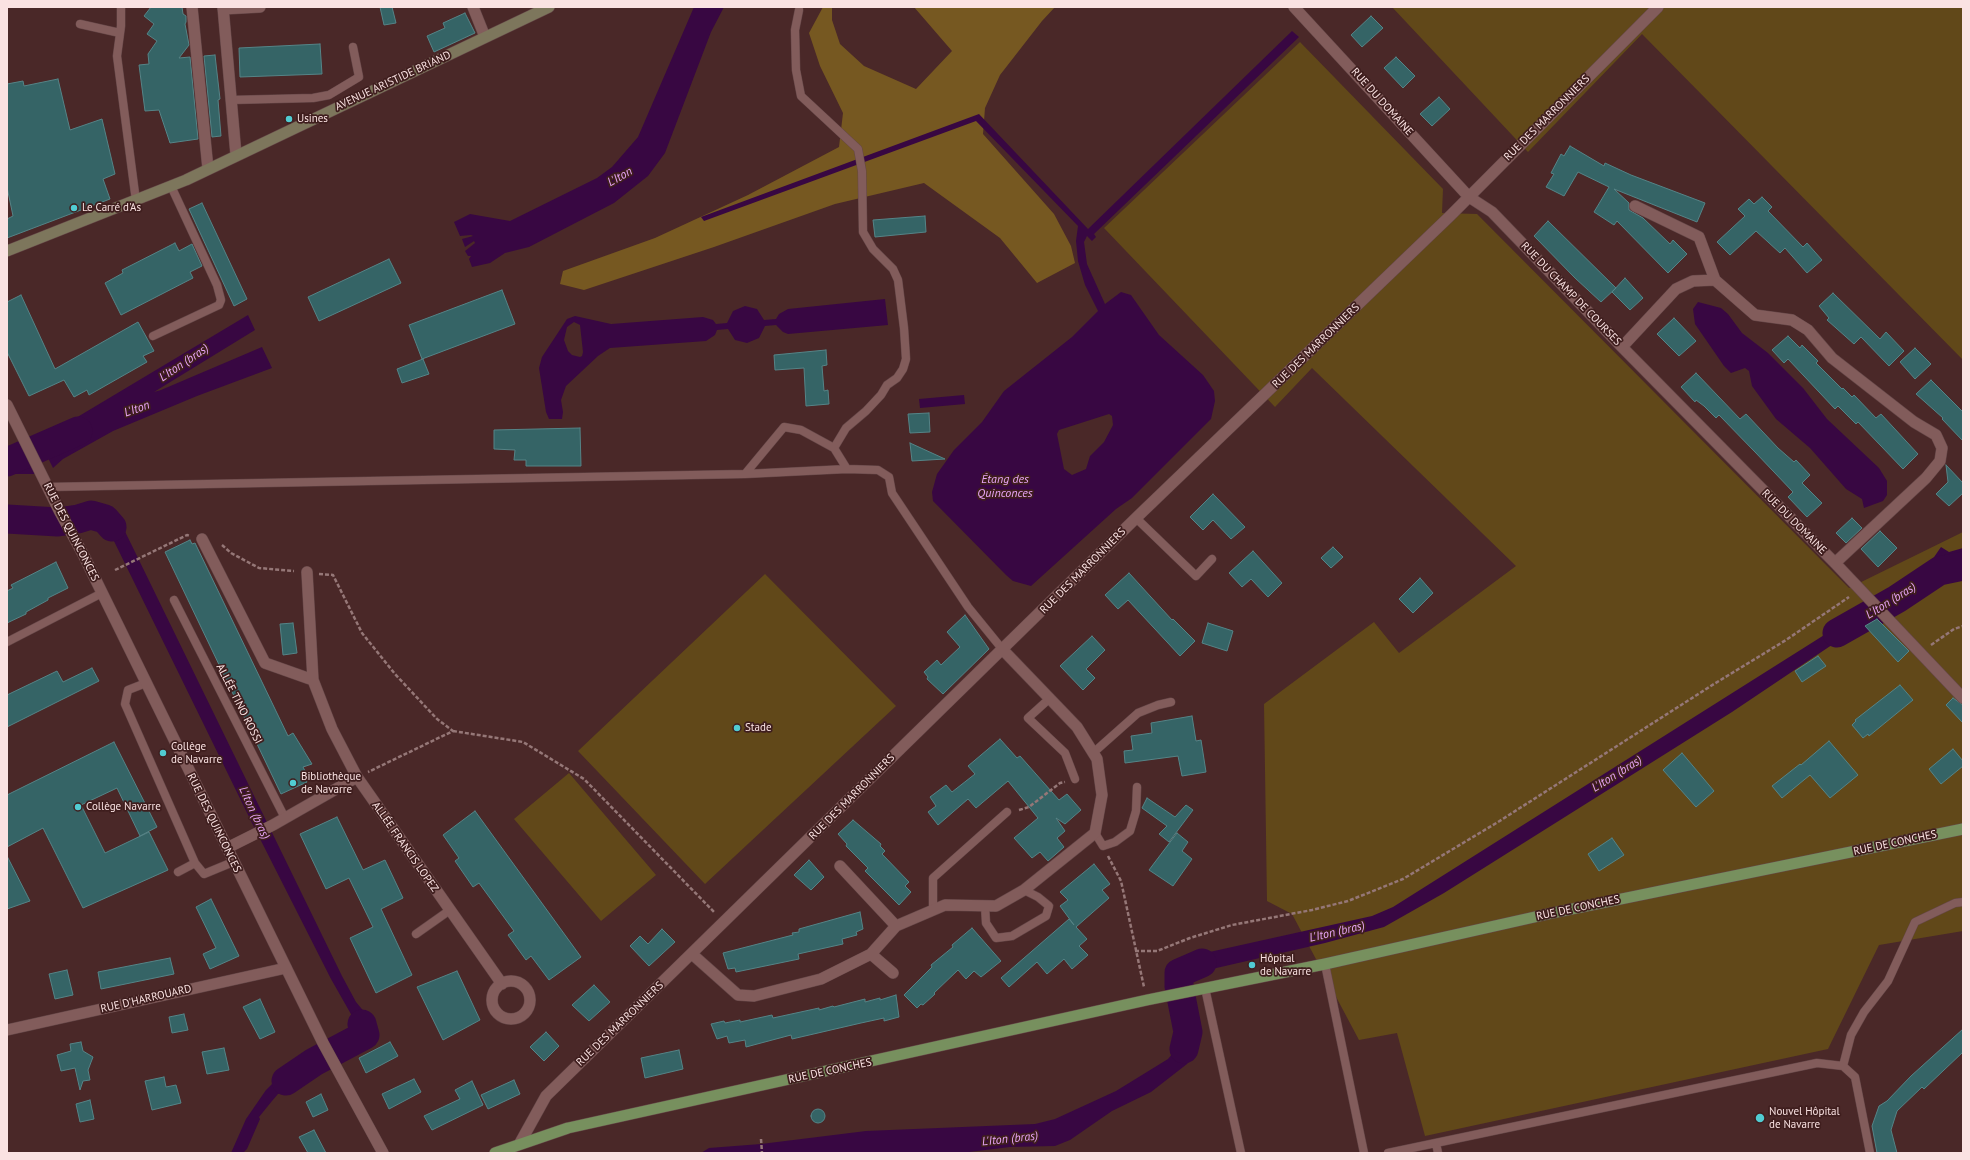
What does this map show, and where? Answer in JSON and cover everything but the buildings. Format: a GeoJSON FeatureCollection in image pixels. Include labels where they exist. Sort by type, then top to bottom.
{"type":"FeatureCollection","features":[{"type":"Feature","properties":{"kind":"main road","name":"AVENUE ARISTIDE BRIAND"},"geometry":{"type":"LineString","coordinates":[[7,251],[171,186],[549,7]]}},
{"type":"Feature","properties":{"kind":"main road","name":"RUE DE CONCHES"},"geometry":{"type":"LineString","coordinates":[[495,1153],[520,1143],[568,1128],[1147,1000],[1324,964],[1548,914],[1963,830]]}},
{"type":"Feature","properties":{"kind":"street"},"geometry":{"type":"LineString","coordinates":[[192,7],[208,169]]}},
{"type":"Feature","properties":{"kind":"street"},"geometry":{"type":"LineString","coordinates":[[236,155],[223,8],[260,7]]}},
{"type":"Feature","properties":{"kind":"street"},"geometry":{"type":"LineString","coordinates":[[473,7],[485,37]]}},
{"type":"Feature","properties":{"kind":"street","name":"RUE DU DOMAINE"},"geometry":{"type":"LineString","coordinates":[[1294,7],[1469,197]]}},
{"type":"Feature","properties":{"kind":"street","name":"RUE DES MARRONNIERS"},"geometry":{"type":"LineString","coordinates":[[520,1143],[546,1096],[1003,650],[1136,518],[1469,197],[1658,7]]}},
{"type":"Feature","properties":{"kind":"street","name":"RUE DU CHAMP DE COURSES"},"geometry":{"type":"LineString","coordinates":[[1469,197],[1492,212],[1622,348],[1676,289],[1692,281],[1716,280]]}},
{"type":"Feature","properties":{"kind":"street"},"geometry":{"type":"LineString","coordinates":[[1635,206],[1699,237],[1716,280],[1754,315],[1792,320],[1808,330],[1832,358],[1914,422],[1936,435],[1942,448],[1940,461],[1926,478],[1835,563]]}},
{"type":"Feature","properties":{"kind":"street","name":"RUE DU DOMAINE"},"geometry":{"type":"LineString","coordinates":[[1622,348],[1835,563],[1963,698]]}},
{"type":"Feature","properties":{"kind":"street","name":"RUE DES QUINCONCES"},"geometry":{"type":"LineString","coordinates":[[7,405],[102,593],[333,1064],[384,1153]]}},
{"type":"Feature","properties":{"kind":"street"},"geometry":{"type":"LineString","coordinates":[[202,539],[265,663],[313,680]]}},
{"type":"Feature","properties":{"kind":"street","name":"ALLÉE FRANCIS LOPEZ"},"geometry":{"type":"LineString","coordinates":[[307,572],[313,680],[332,729],[357,778],[502,984]]}},
{"type":"Feature","properties":{"kind":"street"},"geometry":{"type":"LineString","coordinates":[[692,954],[738,995],[754,996],[821,979],[871,954],[896,926],[933,910],[945,905],[996,906],[1024,890],[1095,833],[1102,795],[1097,759],[1077,727],[1003,650]]}},
{"type":"Feature","properties":{"kind":"street"},"geometry":{"type":"LineString","coordinates":[[227,848],[273,825],[357,778]]}},
{"type":"Feature","properties":{"kind":"street"},"geometry":{"type":"LineString","coordinates":[[840,866],[896,926]]}},
{"type":"Feature","properties":{"kind":"street"},"geometry":{"type":"LineString","coordinates":[[871,954],[893,973]]}},
{"type":"Feature","properties":{"kind":"street","name":"RUE D'HARROUARD"},"geometry":{"type":"LineString","coordinates":[[7,1030],[286,968]]}},
{"type":"Feature","properties":{"kind":"lane"},"geometry":{"type":"LineString","coordinates":[[121,7],[117,56],[136,201]]}},
{"type":"Feature","properties":{"kind":"lane"},"geometry":{"type":"LineString","coordinates":[[800,10],[795,30],[796,70],[801,96],[858,149],[862,171],[863,232],[873,249],[893,269],[898,280],[904,328],[906,359],[903,369],[897,378],[887,385],[881,395],[866,411],[846,428],[834,448]]}},
{"type":"Feature","properties":{"kind":"lane"},"geometry":{"type":"LineString","coordinates":[[80,24],[120,33]]}},
{"type":"Feature","properties":{"kind":"lane"},"geometry":{"type":"LineString","coordinates":[[230,100],[313,98],[329,95],[359,77],[353,47]]}},
{"type":"Feature","properties":{"kind":"lane"},"geometry":{"type":"LineString","coordinates":[[153,336],[219,305],[221,300],[217,285],[171,186]]}},
{"type":"Feature","properties":{"kind":"lane"},"geometry":{"type":"LineString","coordinates":[[745,474],[784,427],[801,430],[834,448],[847,469]]}},
{"type":"Feature","properties":{"kind":"lane"},"geometry":{"type":"LineString","coordinates":[[45,482],[745,474],[847,469],[878,470],[889,477],[892,493],[968,608],[1003,650]]}},
{"type":"Feature","properties":{"kind":"lane"},"geometry":{"type":"LineString","coordinates":[[1136,518],[1196,576],[1212,559]]}},
{"type":"Feature","properties":{"kind":"lane"},"geometry":{"type":"LineString","coordinates":[[7,642],[102,593]]}},
{"type":"Feature","properties":{"kind":"lane","name":"ALLÉE TINO ROSSI"},"geometry":{"type":"LineString","coordinates":[[174,600],[285,818]]}},
{"type":"Feature","properties":{"kind":"lane"},"geometry":{"type":"LineString","coordinates":[[146,683],[128,690],[125,704],[195,863],[204,874],[233,862]]}},
{"type":"Feature","properties":{"kind":"lane"},"geometry":{"type":"LineString","coordinates":[[1049,699],[1028,718],[1065,753],[1075,779]]}},
{"type":"Feature","properties":{"kind":"lane"},"geometry":{"type":"LineString","coordinates":[[1093,753],[1138,713],[1158,705],[1171,702]]}},
{"type":"Feature","properties":{"kind":"lane"},"geometry":{"type":"LineString","coordinates":[[1095,833],[1104,846],[1115,842],[1130,831],[1136,811],[1137,787]]}},
{"type":"Feature","properties":{"kind":"lane"},"geometry":{"type":"LineString","coordinates":[[933,910],[933,878],[1007,812]]}},
{"type":"Feature","properties":{"kind":"lane"},"geometry":{"type":"LineString","coordinates":[[178,872],[195,863]]}},
{"type":"Feature","properties":{"kind":"lane"},"geometry":{"type":"LineString","coordinates":[[985,906],[986,923],[996,938],[1012,936],[1046,916],[1049,906],[1038,897],[1024,890]]}},
{"type":"Feature","properties":{"kind":"lane"},"geometry":{"type":"LineString","coordinates":[[1843,1066],[1851,1035],[1864,1012],[1888,981],[1915,922],[1955,903],[1963,902]]}},
{"type":"Feature","properties":{"kind":"lane"},"geometry":{"type":"LineString","coordinates":[[416,934],[450,910]]}},
{"type":"Feature","properties":{"kind":"lane"},"geometry":{"type":"LineString","coordinates":[[1324,964],[1364,1153]]}},
{"type":"Feature","properties":{"kind":"lane"},"geometry":{"type":"LineString","coordinates":[[1205,988],[1241,1153]]}},
{"type":"Feature","properties":{"kind":"lane"},"geometry":{"type":"LineString","coordinates":[[1388,1153],[1817,1063],[1843,1066],[1855,1077],[1870,1153]]}},
{"type":"Feature","properties":{"kind":"lane"},"geometry":{"type":"LineString","coordinates":[[1436,1143],[1438,1153]]}},
{"type":"Feature","properties":{"kind":"path"},"geometry":{"type":"LineString","coordinates":[[115,570],[144,554],[186,535],[202,539],[212,537],[230,553],[259,568],[333,575],[362,633],[395,674],[437,719],[453,731],[523,742],[584,779],[724,923]]}},
{"type":"Feature","properties":{"kind":"path"},"geometry":{"type":"LineString","coordinates":[[1135,951],[1157,951],[1190,938],[1232,925],[1334,905],[1372,893],[1403,879],[1498,822],[1714,684],[1786,640],[1860,590]]}},
{"type":"Feature","properties":{"kind":"path"},"geometry":{"type":"LineString","coordinates":[[1920,654],[1954,629],[1963,626]]}},
{"type":"Feature","properties":{"kind":"path"},"geometry":{"type":"LineString","coordinates":[[357,778],[453,731]]}},
{"type":"Feature","properties":{"kind":"path"},"geometry":{"type":"LineString","coordinates":[[1007,812],[1029,807],[1060,783],[1075,779]]}},
{"type":"Feature","properties":{"kind":"path"},"geometry":{"type":"LineString","coordinates":[[1104,846],[1121,881],[1135,951],[1147,1000]]}},
{"type":"Feature","properties":{"kind":"path"},"geometry":{"type":"LineString","coordinates":[[761,1139],[762,1153]]}},
{"type":"Feature","properties":{"kind":"shaded area"},"geometry":{"type":"Polygon","coordinates":[[[823,7],[832,7],[832,20],[840,44],[864,66],[916,89],[952,51],[914,7],[1055,7],[1042,21],[1000,75],[985,108],[983,134],[1054,214],[1071,246],[1075,263],[1037,283],[1000,238],[924,183],[835,204],[714,247],[584,290],[560,284],[563,271],[655,238],[748,195],[839,147],[843,113],[820,66],[809,33],[823,7]]]}},
{"type":"Feature","properties":{"kind":"shaded area"},"geometry":{"type":"Polygon","coordinates":[[[1392,7],[1963,7],[1963,360],[1642,34],[1528,152],[1392,7]]]}},
{"type":"Feature","properties":{"kind":"shaded area"},"geometry":{"type":"Polygon","coordinates":[[[1300,42],[1443,189],[1442,213],[1477,214],[1849,588],[1963,532],[1963,931],[1879,945],[1828,1049],[1425,1136],[1397,1033],[1359,1040],[1292,914],[1267,901],[1264,704],[1374,622],[1399,653],[1516,566],[1312,368],[1275,407],[1104,228],[1300,42]]]}},
{"type":"Feature","properties":{"kind":"shaded area","name":"Stade"},"geometry":{"type":"Polygon","coordinates":[[[765,574],[896,706],[705,884],[578,751],[765,574]]]}},
{"type":"Feature","properties":{"kind":"shaded area"},"geometry":{"type":"Polygon","coordinates":[[[569,773],[656,875],[601,921],[514,819],[569,773]]]}},
{"type":"Feature","properties":{"kind":"water"},"geometry":{"type":"Polygon","coordinates":[[[694,7],[724,7],[711,32],[665,153],[648,176],[614,203],[529,247],[505,253],[490,263],[472,267],[469,259],[471,256],[468,256],[465,251],[475,243],[474,241],[465,247],[462,239],[473,236],[460,236],[454,222],[470,214],[510,221],[597,178],[612,167],[638,137],[694,7]]]}},
{"type":"Feature","properties":{"kind":"water","name":"Étang des Quinconces"},"geometry":{"type":"Polygon","coordinates":[[[1292,31],[1299,37],[1094,234],[1096,237],[1092,241],[1087,236],[1084,242],[1087,264],[1105,304],[1121,292],[1131,295],[1159,335],[1203,375],[1214,391],[1215,401],[1211,419],[1132,498],[1116,509],[1031,586],[1013,581],[1006,575],[933,501],[932,492],[937,474],[954,450],[982,422],[1004,391],[1072,337],[1098,311],[1085,285],[1078,261],[1076,241],[1078,226],[976,121],[704,221],[701,217],[979,114],[1088,229],[1292,31]],[[1109,414],[1059,430],[1057,434],[1064,469],[1072,475],[1086,469],[1090,456],[1104,442],[1113,425],[1112,416],[1109,414]]]}},
{"type":"Feature","properties":{"kind":"water"},"geometry":{"type":"Polygon","coordinates":[[[885,299],[888,325],[788,334],[783,332],[776,325],[765,326],[759,338],[747,343],[735,340],[728,329],[717,330],[715,335],[706,341],[610,348],[598,356],[566,386],[561,400],[563,412],[562,419],[549,419],[546,412],[539,368],[542,357],[567,319],[575,316],[611,324],[703,317],[713,320],[716,324],[727,323],[733,311],[745,306],[757,309],[764,320],[776,319],[779,314],[788,309],[885,299]],[[574,322],[567,327],[564,340],[568,351],[572,355],[580,357],[582,356],[583,352],[580,325],[574,322]]]}},
{"type":"Feature","properties":{"kind":"water"},"geometry":{"type":"Polygon","coordinates":[[[1698,302],[1721,308],[1728,314],[1742,333],[1768,353],[1803,388],[1827,419],[1879,468],[1887,481],[1887,495],[1883,501],[1864,508],[1862,499],[1846,489],[1810,448],[1776,419],[1752,386],[1749,371],[1745,368],[1731,373],[1724,366],[1695,324],[1693,309],[1698,302]]]}},
{"type":"Feature","properties":{"kind":"water"},"geometry":{"type":"Polygon","coordinates":[[[248,315],[255,330],[154,392],[262,347],[272,368],[197,396],[113,431],[63,459],[53,468],[39,440],[248,315]]]}},
{"type":"Feature","properties":{"kind":"water"},"geometry":{"type":"Polygon","coordinates":[[[964,395],[965,404],[920,408],[919,399],[964,395]]]}},
{"type":"Feature","properties":{"kind":"water"},"geometry":{"type":"Polygon","coordinates":[[[22,445],[36,474],[7,474],[7,446],[22,445]]]}},
{"type":"Feature","properties":{"kind":"water"},"geometry":{"type":"Polygon","coordinates":[[[90,506],[115,511],[342,976],[356,1002],[366,1014],[368,1027],[373,1037],[341,1053],[337,1044],[360,1030],[331,979],[252,823],[110,533],[92,525],[83,527],[74,513],[90,506]]]}},
{"type":"Feature","properties":{"kind":"water"},"geometry":{"type":"Polygon","coordinates":[[[25,511],[54,513],[61,528],[45,529],[45,533],[41,535],[36,528],[27,524],[7,524],[7,513],[25,511]]]}},
{"type":"Feature","properties":{"kind":"water"},"geometry":{"type":"Polygon","coordinates":[[[1941,547],[1949,552],[1963,548],[1963,575],[1918,594],[1887,613],[1877,602],[1903,588],[1912,576],[1930,566],[1932,560],[1941,547]]]}},
{"type":"Feature","properties":{"kind":"water"},"geometry":{"type":"Polygon","coordinates":[[[1867,608],[1875,616],[1732,712],[1444,893],[1384,927],[1325,943],[1186,975],[1187,984],[1172,987],[1168,976],[1178,959],[1372,916],[1393,907],[1867,608]]]}},
{"type":"Feature","properties":{"kind":"water"},"geometry":{"type":"Polygon","coordinates":[[[1190,1008],[1194,1023],[1190,1060],[1187,1064],[1151,1092],[1112,1111],[1070,1140],[1055,1146],[1010,1147],[961,1153],[701,1153],[709,1148],[761,1144],[866,1131],[1035,1124],[1055,1119],[1116,1091],[1168,1059],[1178,1047],[1179,1035],[1175,1011],[1190,1008]]]}},
{"type":"Feature","properties":{"kind":"water"},"geometry":{"type":"Polygon","coordinates":[[[316,1055],[320,1064],[278,1094],[259,1117],[260,1119],[247,1149],[243,1153],[231,1153],[246,1119],[266,1090],[275,1081],[316,1055]]]}},
{"type":"Feature","properties":{"kind":"waterway","name":"L'Iton"},"geometry":{"type":"LineString","coordinates":[[7,462],[78,431]]}},
{"type":"Feature","properties":{"kind":"waterway","name":"L'Iton (bras)"},"geometry":{"type":"LineString","coordinates":[[7,519],[58,522],[78,519],[91,515],[105,519],[112,527]]}},
{"type":"Feature","properties":{"kind":"waterway","name":"L'Iton (bras)"},"geometry":{"type":"LineString","coordinates":[[1837,633],[1897,599],[1939,571],[1963,566]]}},
{"type":"Feature","properties":{"kind":"waterway","name":"L'Iton (bras)"},"geometry":{"type":"LineString","coordinates":[[1184,1049],[1188,1032],[1179,986],[1179,973],[1202,963]]}},
{"type":"Feature","properties":{"kind":"waterway","name":"L'Iton (bras)"},"geometry":{"type":"LineString","coordinates":[[286,1081],[314,1062],[365,1035],[362,1024]]}},
{"type":"Feature","properties":{"kind":"place","name":"Usines"},"geometry":{"type":"Point","coordinates":[289,119]}},
{"type":"Feature","properties":{"kind":"place","name":"Le Carré d'As"},"geometry":{"type":"Point","coordinates":[74,208]}},
{"type":"Feature","properties":{"kind":"place","name":"Stade"},"geometry":{"type":"Point","coordinates":[737,728]}},
{"type":"Feature","properties":{"kind":"place","name":"Collège de Navarre"},"geometry":{"type":"Point","coordinates":[163,753]}},
{"type":"Feature","properties":{"kind":"place","name":"Bibliothèque de Navarre"},"geometry":{"type":"Point","coordinates":[293,783]}},
{"type":"Feature","properties":{"kind":"place","name":"Collège Navarre"},"geometry":{"type":"Point","coordinates":[78,807]}},
{"type":"Feature","properties":{"kind":"place","name":"Hôpital de Navarre"},"geometry":{"type":"Point","coordinates":[1252,965]}},
{"type":"Feature","properties":{"kind":"place","name":"Nouvel Hôpital de Navarre"},"geometry":{"type":"Point","coordinates":[1760,1118]}}]}
